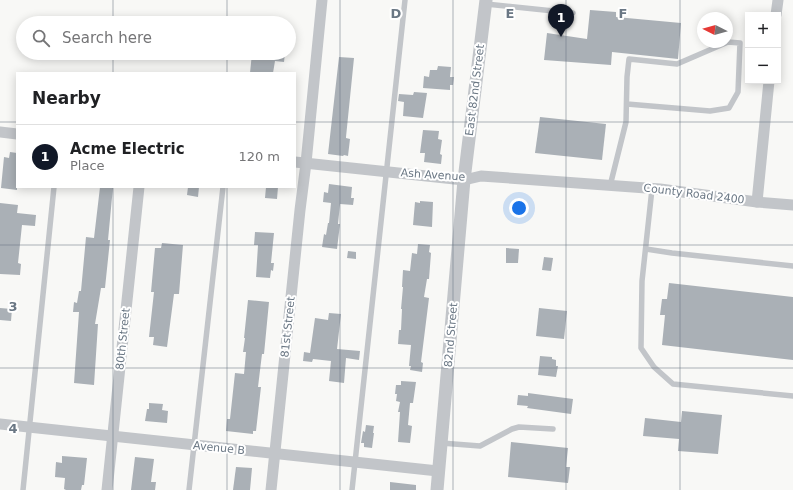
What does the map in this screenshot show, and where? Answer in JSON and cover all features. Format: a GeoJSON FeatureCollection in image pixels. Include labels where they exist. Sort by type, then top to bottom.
{"type":"FeatureCollection","features":[{"type":"Feature","properties":{"kind":"street","name":"81st Street"},"geometry":{"type":"LineString","coordinates":[[272,490],[322,0]]}},
{"type":"Feature","properties":{"kind":"street"},"geometry":{"type":"LineString","coordinates":[[776,12],[778,0]]}},
{"type":"Feature","properties":{"kind":"street","name":"East 82nd Street"},"geometry":{"type":"LineString","coordinates":[[464,180],[486,2]]}},
{"type":"Feature","properties":{"kind":"street"},"geometry":{"type":"LineString","coordinates":[[757,202],[769,84]]}},
{"type":"Feature","properties":{"kind":"street"},"geometry":{"type":"LineString","coordinates":[[0,132],[16,134]]}},
{"type":"Feature","properties":{"kind":"street","name":"Ash Avenue"},"geometry":{"type":"LineString","coordinates":[[296,162],[464,180],[481,176],[595,185]]}},
{"type":"Feature","properties":{"kind":"street","name":"82nd Street"},"geometry":{"type":"LineString","coordinates":[[436,490],[464,180]]}},
{"type":"Feature","properties":{"kind":"street","name":"County Road 2400"},"geometry":{"type":"LineString","coordinates":[[595,185],[652,189],[793,205]]}},
{"type":"Feature","properties":{"kind":"street","name":"80th Street"},"geometry":{"type":"LineString","coordinates":[[107,490],[139,188]]}},
{"type":"Feature","properties":{"kind":"street","name":"Avenue B"},"geometry":{"type":"LineString","coordinates":[[0,424],[438,471]]}},
{"type":"Feature","properties":{"kind":"lane"},"geometry":{"type":"LineString","coordinates":[[352,490],[405,0]]}},
{"type":"Feature","properties":{"kind":"lane"},"geometry":{"type":"LineString","coordinates":[[486,2],[573,13]]}},
{"type":"Feature","properties":{"kind":"lane"},"geometry":{"type":"LineString","coordinates":[[610,186],[626,122],[629,59],[677,64],[728,42],[740,43],[738,92],[729,108],[710,111],[627,104]]}},
{"type":"Feature","properties":{"kind":"lane"},"geometry":{"type":"LineString","coordinates":[[23,490],[54,188]]}},
{"type":"Feature","properties":{"kind":"lane"},"geometry":{"type":"LineString","coordinates":[[189,490],[223,188]]}},
{"type":"Feature","properties":{"kind":"lane"},"geometry":{"type":"LineString","coordinates":[[652,189],[642,281],[642,348],[654,367],[673,384],[793,396]]}},
{"type":"Feature","properties":{"kind":"lane"},"geometry":{"type":"LineString","coordinates":[[646,249],[793,266]]}},
{"type":"Feature","properties":{"kind":"lane"},"geometry":{"type":"LineString","coordinates":[[441,443],[480,446],[512,429],[519,427],[553,429]]}},
{"type":"Feature","properties":{"kind":"building"},"geometry":{"type":"Polygon","coordinates":[[[590,10],[616,12],[616,17],[681,23],[678,59],[612,52],[611,65],[544,60],[547,33],[587,39],[590,10]]]}},
{"type":"Feature","properties":{"kind":"building"},"geometry":{"type":"Polygon","coordinates":[[[339,57],[354,58],[346,137],[350,139],[348,156],[328,154],[339,57]]]}},
{"type":"Feature","properties":{"kind":"building"},"geometry":{"type":"Polygon","coordinates":[[[251,60],[284,60],[284,62],[275,61],[273,72],[250,72],[251,60]]]}},
{"type":"Feature","properties":{"kind":"building"},"geometry":{"type":"Polygon","coordinates":[[[438,66],[451,67],[450,77],[454,77],[453,85],[450,85],[450,90],[423,88],[424,76],[429,77],[430,70],[437,70],[438,66]]]}},
{"type":"Feature","properties":{"kind":"building"},"geometry":{"type":"Polygon","coordinates":[[[414,92],[427,93],[423,118],[403,116],[404,102],[398,101],[399,94],[413,95],[414,92]]]}},
{"type":"Feature","properties":{"kind":"building"},"geometry":{"type":"Polygon","coordinates":[[[540,117],[606,124],[602,160],[535,153],[540,117]]]}},
{"type":"Feature","properties":{"kind":"building"},"geometry":{"type":"Polygon","coordinates":[[[423,130],[439,131],[438,139],[442,140],[440,154],[442,155],[441,164],[424,162],[425,153],[420,153],[423,130]]]}},
{"type":"Feature","properties":{"kind":"building"},"geometry":{"type":"Polygon","coordinates":[[[10,152],[16,153],[17,190],[1,188],[4,157],[9,158],[10,152]]]}},
{"type":"Feature","properties":{"kind":"building"},"geometry":{"type":"Polygon","coordinates":[[[329,184],[352,187],[351,198],[354,198],[353,205],[340,204],[338,224],[340,224],[337,249],[322,247],[324,234],[326,235],[329,223],[331,203],[323,202],[324,192],[328,193],[329,184]]]}},
{"type":"Feature","properties":{"kind":"building"},"geometry":{"type":"Polygon","coordinates":[[[100,188],[113,188],[108,240],[110,240],[105,288],[101,288],[95,324],[98,324],[94,385],[74,383],[79,312],[73,312],[74,302],[77,303],[79,291],[81,291],[86,237],[94,238],[100,188]]]}},
{"type":"Feature","properties":{"kind":"building"},"geometry":{"type":"Polygon","coordinates":[[[188,188],[199,188],[198,197],[187,195],[188,188]]]}},
{"type":"Feature","properties":{"kind":"building"},"geometry":{"type":"Polygon","coordinates":[[[266,188],[278,188],[277,199],[265,198],[266,188]]]}},
{"type":"Feature","properties":{"kind":"building"},"geometry":{"type":"Polygon","coordinates":[[[420,201],[433,202],[432,227],[413,225],[415,202],[420,203],[420,201]]]}},
{"type":"Feature","properties":{"kind":"building"},"geometry":{"type":"Polygon","coordinates":[[[0,203],[18,205],[17,213],[36,215],[35,226],[22,225],[18,263],[21,264],[20,275],[0,274],[0,203]]]}},
{"type":"Feature","properties":{"kind":"building"},"geometry":{"type":"Polygon","coordinates":[[[255,232],[274,233],[271,263],[274,263],[270,278],[256,277],[258,245],[254,245],[255,232]]]}},
{"type":"Feature","properties":{"kind":"building"},"geometry":{"type":"Polygon","coordinates":[[[162,243],[183,245],[179,294],[174,294],[167,347],[153,345],[154,337],[149,337],[154,292],[151,292],[155,248],[161,248],[162,243]]]}},
{"type":"Feature","properties":{"kind":"building"},"geometry":{"type":"Polygon","coordinates":[[[418,244],[430,245],[429,252],[431,253],[429,279],[427,279],[424,297],[429,298],[421,362],[423,363],[422,372],[410,370],[411,345],[398,344],[399,330],[401,330],[403,270],[410,271],[412,253],[417,254],[418,244]]]}},
{"type":"Feature","properties":{"kind":"building"},"geometry":{"type":"Polygon","coordinates":[[[506,248],[519,249],[518,263],[506,263],[506,248]]]}},
{"type":"Feature","properties":{"kind":"building"},"geometry":{"type":"Polygon","coordinates":[[[348,251],[356,252],[356,259],[347,258],[348,251]]]}},
{"type":"Feature","properties":{"kind":"building"},"geometry":{"type":"Polygon","coordinates":[[[544,257],[553,258],[551,271],[542,270],[544,257]]]}},
{"type":"Feature","properties":{"kind":"building"},"geometry":{"type":"Polygon","coordinates":[[[669,283],[793,297],[793,360],[662,345],[665,315],[660,315],[662,299],[667,299],[669,283]]]}},
{"type":"Feature","properties":{"kind":"building"},"geometry":{"type":"Polygon","coordinates":[[[248,300],[269,302],[264,354],[262,354],[258,387],[261,387],[256,431],[253,431],[253,434],[226,431],[227,419],[230,419],[235,373],[244,374],[246,352],[243,352],[248,300]]]}},
{"type":"Feature","properties":{"kind":"building"},"geometry":{"type":"Polygon","coordinates":[[[0,308],[12,309],[11,321],[0,320],[0,308]]]}},
{"type":"Feature","properties":{"kind":"building"},"geometry":{"type":"Polygon","coordinates":[[[539,308],[567,311],[564,339],[536,336],[539,308]]]}},
{"type":"Feature","properties":{"kind":"building"},"geometry":{"type":"Polygon","coordinates":[[[329,313],[341,314],[337,349],[360,351],[359,360],[346,358],[344,383],[329,381],[331,361],[313,359],[312,362],[303,361],[304,352],[310,353],[315,318],[328,320],[329,313]]]}},
{"type":"Feature","properties":{"kind":"building"},"geometry":{"type":"Polygon","coordinates":[[[540,356],[552,357],[552,359],[556,360],[556,366],[558,366],[556,377],[538,375],[540,356]]]}},
{"type":"Feature","properties":{"kind":"building"},"geometry":{"type":"Polygon","coordinates":[[[401,381],[416,382],[413,403],[410,403],[408,425],[412,426],[410,443],[398,442],[400,412],[398,412],[400,402],[396,401],[397,394],[395,394],[396,385],[401,385],[401,381]]]}},
{"type":"Feature","properties":{"kind":"building"},"geometry":{"type":"Polygon","coordinates":[[[528,393],[573,399],[571,414],[527,408],[528,406],[517,405],[518,395],[528,396],[528,393]]]}},
{"type":"Feature","properties":{"kind":"building"},"geometry":{"type":"Polygon","coordinates":[[[149,403],[163,404],[162,410],[168,411],[167,423],[145,421],[147,409],[149,409],[149,403]]]}},
{"type":"Feature","properties":{"kind":"building"},"geometry":{"type":"Polygon","coordinates":[[[682,411],[722,415],[718,454],[678,451],[679,439],[643,436],[645,418],[681,422],[682,411]]]}},
{"type":"Feature","properties":{"kind":"building"},"geometry":{"type":"Polygon","coordinates":[[[366,425],[374,426],[372,448],[364,447],[364,443],[361,443],[363,431],[365,432],[366,425]]]}},
{"type":"Feature","properties":{"kind":"building"},"geometry":{"type":"Polygon","coordinates":[[[511,442],[568,448],[566,467],[570,467],[568,483],[508,477],[511,442]]]}},
{"type":"Feature","properties":{"kind":"building"},"geometry":{"type":"Polygon","coordinates":[[[62,456],[87,458],[84,485],[82,485],[81,490],[64,489],[65,478],[55,477],[56,462],[62,463],[62,456]]]}},
{"type":"Feature","properties":{"kind":"building"},"geometry":{"type":"Polygon","coordinates":[[[135,457],[154,459],[151,482],[156,482],[155,490],[131,490],[135,457]]]}},
{"type":"Feature","properties":{"kind":"building"},"geometry":{"type":"Polygon","coordinates":[[[236,467],[252,468],[250,490],[233,490],[236,467]]]}},
{"type":"Feature","properties":{"kind":"building"},"geometry":{"type":"Polygon","coordinates":[[[390,482],[416,485],[416,490],[390,490],[390,482]]]}},
{"type":"Feature","properties":{"kind":"place","name":"Acme Electric"},"geometry":{"type":"Point","coordinates":[561,37]}}]}
